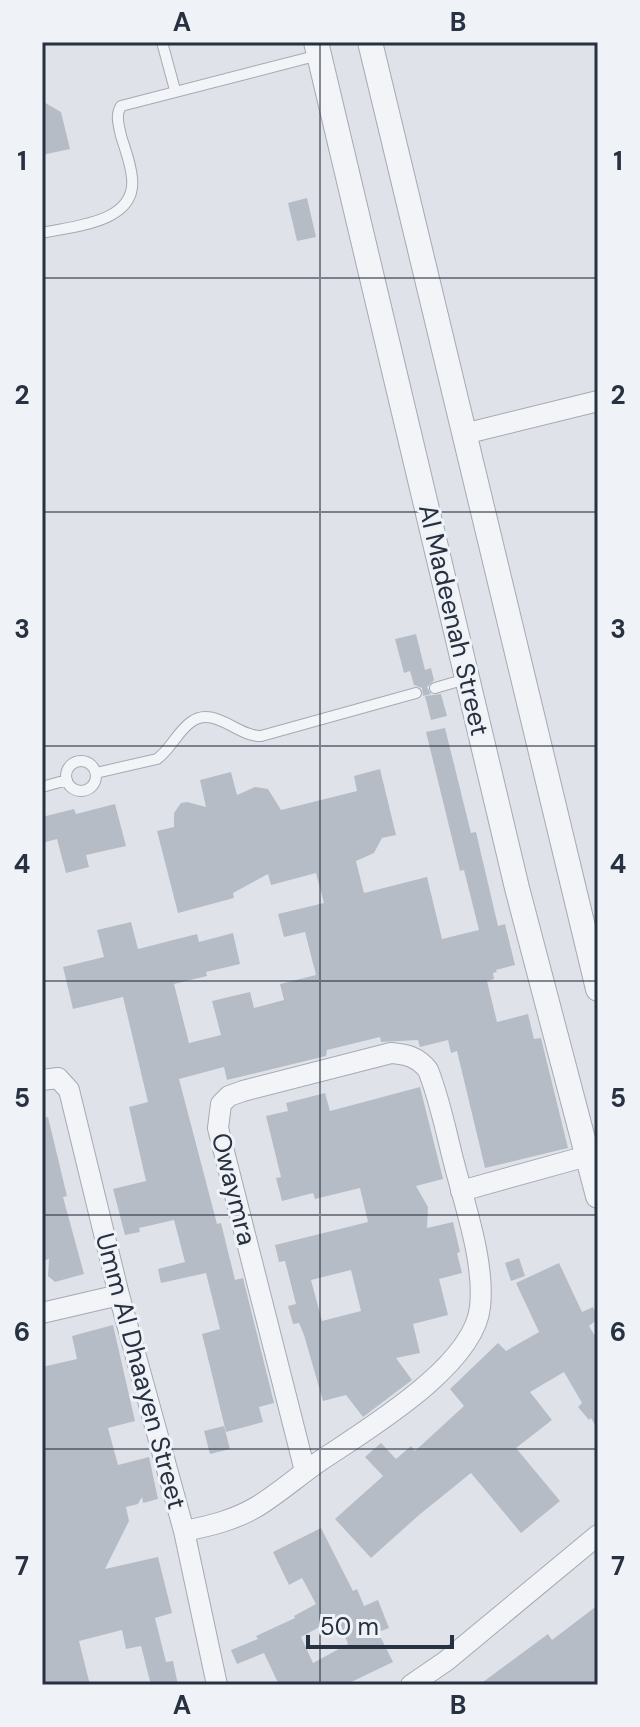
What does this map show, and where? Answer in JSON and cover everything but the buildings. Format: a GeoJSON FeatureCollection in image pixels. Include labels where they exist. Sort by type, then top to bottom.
{"type":"FeatureCollection","features":[{"type":"Feature","properties":{"kind":"street","name":"Al Madeenah Street"},"geometry":{"type":"LineString","coordinates":[[370,46],[598,989]]}},
{"type":"Feature","properties":{"kind":"street","name":"Al Madeenah Street"},"geometry":{"type":"LineString","coordinates":[[317,48],[517,888],[598,1196]]}},
{"type":"Feature","properties":{"kind":"street"},"geometry":{"type":"LineString","coordinates":[[464,434],[598,401]]}},
{"type":"Feature","properties":{"kind":"street","name":"Owaymra"},"geometry":{"type":"LineString","coordinates":[[184,1531],[218,1524],[257,1506],[420,1391],[452,1359],[475,1326],[480,1308],[480,1287],[461,1191],[428,1070],[423,1063],[407,1054],[391,1053],[243,1091],[229,1096],[221,1104],[218,1128],[305,1471]]}},
{"type":"Feature","properties":{"kind":"street","name":"Umm Al Dhaayen Street"},"geometry":{"type":"LineString","coordinates":[[42,1080],[58,1078],[69,1090],[119,1295],[184,1531],[217,1685]]}},
{"type":"Feature","properties":{"kind":"street"},"geometry":{"type":"LineString","coordinates":[[461,1191],[587,1156]]}},
{"type":"Feature","properties":{"kind":"street"},"geometry":{"type":"LineString","coordinates":[[42,1313],[119,1295]]}},
{"type":"Feature","properties":{"kind":"street"},"geometry":{"type":"LineString","coordinates":[[411,1685],[446,1661],[598,1535]]}},
{"type":"Feature","properties":{"kind":"lane"},"geometry":{"type":"LineString","coordinates":[[162,42],[175,90]]}},
{"type":"Feature","properties":{"kind":"lane"},"geometry":{"type":"LineString","coordinates":[[42,233],[99,220],[127,204],[132,191],[132,178],[117,112],[127,103],[317,48]]}},
{"type":"Feature","properties":{"kind":"lane"},"geometry":{"type":"LineString","coordinates":[[435,688],[468,679]]}},
{"type":"Feature","properties":{"kind":"lane"},"geometry":{"type":"LineString","coordinates":[[96,773],[157,759],[189,723],[198,718],[216,718],[243,734],[261,736],[416,693]]}},
{"type":"Feature","properties":{"kind":"lane"},"geometry":{"type":"LineString","coordinates":[[75,763],[88,763],[96,773],[93,786],[81,791],[70,786],[67,780],[70,767],[75,763]]}},
{"type":"Feature","properties":{"kind":"lane"},"geometry":{"type":"LineString","coordinates":[[42,787],[67,780]]}}]}
